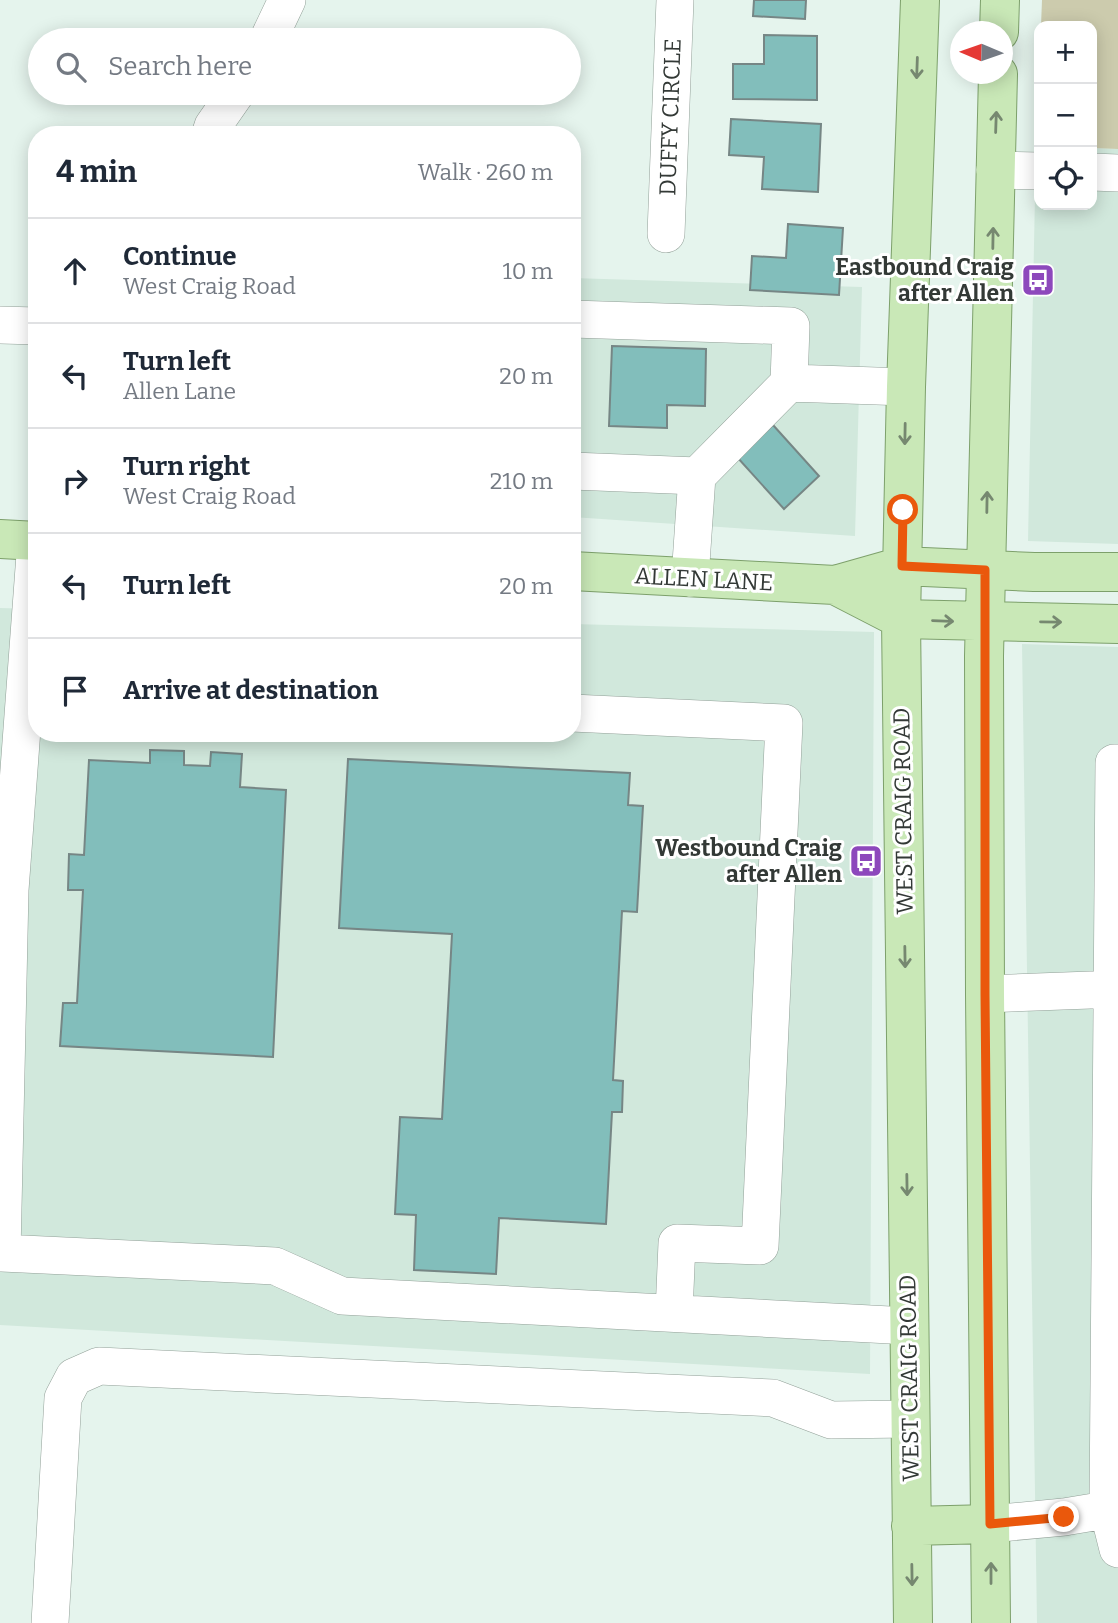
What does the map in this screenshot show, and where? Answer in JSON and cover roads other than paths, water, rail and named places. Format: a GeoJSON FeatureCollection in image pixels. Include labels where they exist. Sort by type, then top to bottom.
{"type":"FeatureCollection","features":[{"type":"Feature","properties":{"kind":"main road","name":"WEST CRAIG ROAD"},"geometry":{"type":"LineString","coordinates":[[913,1623],[901,619],[906,387],[920,0]]}},
{"type":"Feature","properties":{"kind":"main road"},"geometry":{"type":"LineString","coordinates":[[999,21],[1000,0]]}},
{"type":"Feature","properties":{"kind":"main road"},"geometry":{"type":"LineString","coordinates":[[991,1623],[984,622],[998,84]]}},
{"type":"Feature","properties":{"kind":"main road"},"geometry":{"type":"LineString","coordinates":[[0,539],[28,541]]}},
{"type":"Feature","properties":{"kind":"main road","name":"ALLEN LANE"},"geometry":{"type":"LineString","coordinates":[[581,572],[835,585],[902,566],[1118,572]]}},
{"type":"Feature","properties":{"kind":"main road","name":"ALLEN LANE"},"geometry":{"type":"LineString","coordinates":[[835,585],[901,619],[1118,624]]}},
{"type":"Feature","properties":{"kind":"main road"},"geometry":{"type":"LineString","coordinates":[[911,1526],[990,1524]]}},
{"type":"Feature","properties":{"kind":"street"},"geometry":{"type":"LineString","coordinates":[[274,28],[287,0]]}},
{"type":"Feature","properties":{"kind":"street","name":"DUFFY CIRCLE"},"geometry":{"type":"LineString","coordinates":[[666,234],[675,0]]}},
{"type":"Feature","properties":{"kind":"street"},"geometry":{"type":"LineString","coordinates":[[213,126],[228,105]]}},
{"type":"Feature","properties":{"kind":"street"},"geometry":{"type":"LineString","coordinates":[[995,170],[1034,171]]}},
{"type":"Feature","properties":{"kind":"street"},"geometry":{"type":"LineString","coordinates":[[1097,172],[1118,173]]}},
{"type":"Feature","properties":{"kind":"street"},"geometry":{"type":"LineString","coordinates":[[581,319],[791,326],[789,383],[697,476],[690,578]]}},
{"type":"Feature","properties":{"kind":"street"},"geometry":{"type":"LineString","coordinates":[[0,324],[28,326]]}},
{"type":"Feature","properties":{"kind":"street"},"geometry":{"type":"LineString","coordinates":[[789,383],[906,387]]}},
{"type":"Feature","properties":{"kind":"street"},"geometry":{"type":"LineString","coordinates":[[581,471],[697,476]]}},
{"type":"Feature","properties":{"kind":"street"},"geometry":{"type":"LineString","coordinates":[[581,713],[784,723],[760,1246],[677,1243],[674,1313]]}},
{"type":"Feature","properties":{"kind":"street"},"geometry":{"type":"LineString","coordinates":[[28,715],[10,890],[2,1253],[275,1266],[342,1296],[908,1325]]}},
{"type":"Feature","properties":{"kind":"street"},"geometry":{"type":"LineString","coordinates":[[1118,763],[1114,763],[1113,1509],[1118,1549]]}},
{"type":"Feature","properties":{"kind":"street"},"geometry":{"type":"LineString","coordinates":[[985,994],[1115,989]]}},
{"type":"Feature","properties":{"kind":"street"},"geometry":{"type":"LineString","coordinates":[[50,1623],[63,1398],[74,1377],[99,1366],[773,1398],[831,1420],[910,1419]]}},
{"type":"Feature","properties":{"kind":"street"},"geometry":{"type":"LineString","coordinates":[[990,1524],[1113,1509]]}},
{"type":"Feature","properties":{"kind":"place","name":"Eastbound Craig after Allen"},"geometry":{"type":"Point","coordinates":[1038,280]}},
{"type":"Feature","properties":{"kind":"place","name":"Westbound Craig after Allen"},"geometry":{"type":"Point","coordinates":[866,861]}}]}
